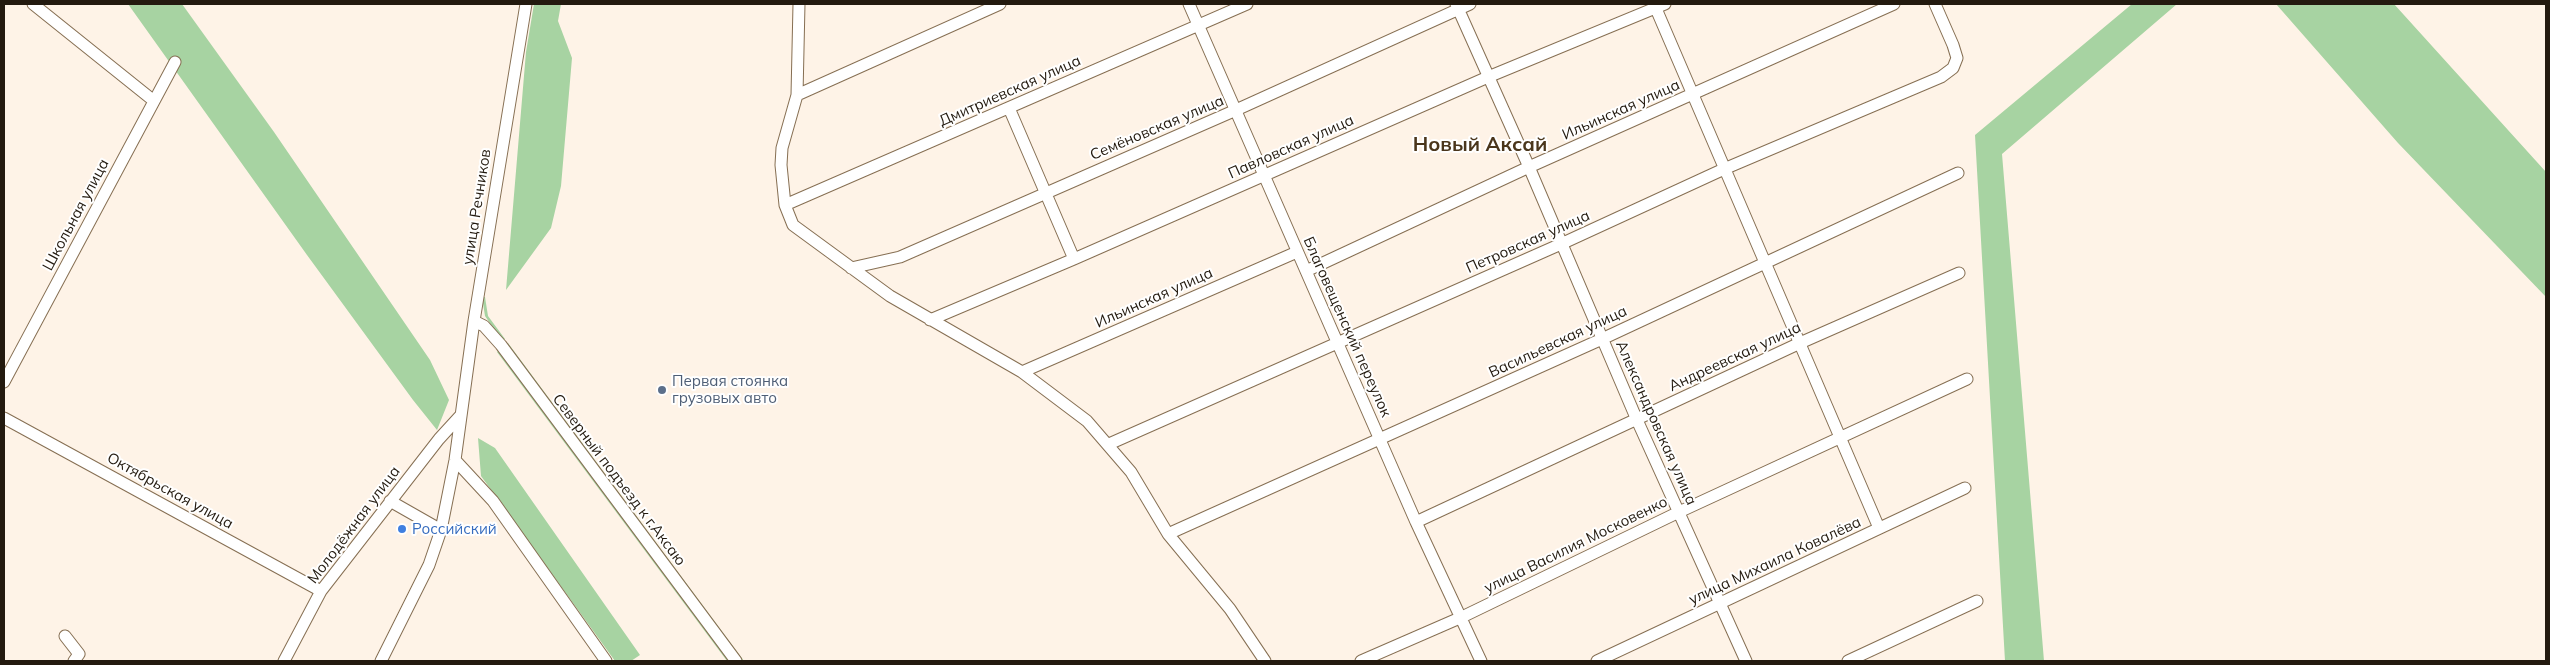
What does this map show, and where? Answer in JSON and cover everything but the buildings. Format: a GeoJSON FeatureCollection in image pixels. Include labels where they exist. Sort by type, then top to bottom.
{"type":"FeatureCollection","features":[{"type":"Feature","properties":{"kind":"street"},"geometry":{"type":"LineString","coordinates":[[33,4],[154,101]]}},
{"type":"Feature","properties":{"kind":"street","name":"улица Речников"},"geometry":{"type":"LineString","coordinates":[[380,661],[429,565],[441,530],[455,460],[474,321],[526,4]]}},
{"type":"Feature","properties":{"kind":"street"},"geometry":{"type":"LineString","coordinates":[[799,4],[797,95],[782,148],[781,181],[785,205],[794,225],[890,296],[1022,372],[1087,421],[1109,444],[1131,472],[1168,534],[1230,609],[1265,661]]}},
{"type":"Feature","properties":{"kind":"street"},"geometry":{"type":"LineString","coordinates":[[797,95],[1000,4]]}},
{"type":"Feature","properties":{"kind":"street","name":"Благовещенский переулок"},"geometry":{"type":"LineString","coordinates":[[1189,4],[1416,522],[1481,661]]}},
{"type":"Feature","properties":{"kind":"street","name":"Дмитриевская улица"},"geometry":{"type":"LineString","coordinates":[[785,205],[1247,4]]}},
{"type":"Feature","properties":{"kind":"street","name":"Семёновская улица"},"geometry":{"type":"LineString","coordinates":[[851,268],[900,256],[1236,110],[1457,6],[1470,4]]}},
{"type":"Feature","properties":{"kind":"street","name":"Ильинская улица"},"geometry":{"type":"LineString","coordinates":[[1306,271],[1529,168],[1894,4]]}},
{"type":"Feature","properties":{"kind":"street","name":"Петровская улица"},"geometry":{"type":"LineString","coordinates":[[1109,444],[1562,244],[1724,169],[1940,77],[1956,62],[1953,45],[1935,4]]}},
{"type":"Feature","properties":{"kind":"street"},"geometry":{"type":"LineString","coordinates":[[1658,5],[1692,95],[1767,262],[1879,528]]}},
{"type":"Feature","properties":{"kind":"street","name":"Павловская улица"},"geometry":{"type":"LineString","coordinates":[[930,320],[1658,5]]}},
{"type":"Feature","properties":{"kind":"street","name":"Александровская улица"},"geometry":{"type":"LineString","coordinates":[[1457,6],[1637,420],[1746,661]]}},
{"type":"Feature","properties":{"kind":"street","name":"Школьная улица"},"geometry":{"type":"LineString","coordinates":[[4,382],[175,62]]}},
{"type":"Feature","properties":{"kind":"street"},"geometry":{"type":"LineString","coordinates":[[1009,108],[1074,259]]}},
{"type":"Feature","properties":{"kind":"street","name":"Васильевская улица"},"geometry":{"type":"LineString","coordinates":[[1168,534],[1602,339],[1958,173]]}},
{"type":"Feature","properties":{"kind":"street","name":"Ильинская улица"},"geometry":{"type":"LineString","coordinates":[[1022,372],[1298,252]]}},
{"type":"Feature","properties":{"kind":"street","name":"Андреевская улица"},"geometry":{"type":"LineString","coordinates":[[1416,522],[1800,343],[1959,273]]}},
{"type":"Feature","properties":{"kind":"street","name":"Северный подъезд к г.Аксаю"},"geometry":{"type":"LineString","coordinates":[[474,321],[484,326],[501,345],[736,661]]}},
{"type":"Feature","properties":{"kind":"street","name":"улица Василия Московенко"},"geometry":{"type":"LineString","coordinates":[[1362,661],[1462,617],[1679,512],[1967,379]]}},
{"type":"Feature","properties":{"kind":"street","name":"Молодёжная улица"},"geometry":{"type":"LineString","coordinates":[[284,661],[321,591],[390,501],[462,415]]}},
{"type":"Feature","properties":{"kind":"street","name":"Октябрьская улица"},"geometry":{"type":"LineString","coordinates":[[4,418],[321,591]]}},
{"type":"Feature","properties":{"kind":"street"},"geometry":{"type":"LineString","coordinates":[[455,460],[493,501],[606,661]]}},
{"type":"Feature","properties":{"kind":"street","name":"улица Михаила Ковалёва"},"geometry":{"type":"LineString","coordinates":[[1597,661],[1965,488]]}},
{"type":"Feature","properties":{"kind":"street"},"geometry":{"type":"LineString","coordinates":[[390,501],[441,530]]}},
{"type":"Feature","properties":{"kind":"street"},"geometry":{"type":"LineString","coordinates":[[1848,661],[1978,601]]}},
{"type":"Feature","properties":{"kind":"street"},"geometry":{"type":"LineString","coordinates":[[65,636],[79,654],[74,661]]}},
{"type":"Feature","properties":{"kind":"green space"},"geometry":{"type":"Polygon","coordinates":[[[128,4],[182,4],[274,132],[430,360],[449,400],[437,430],[307,255],[128,4]]]}},
{"type":"Feature","properties":{"kind":"green space"},"geometry":{"type":"Polygon","coordinates":[[[534,4],[561,4],[558,21],[572,58],[561,186],[551,228],[506,290],[526,52],[534,4]]]}},
{"type":"Feature","properties":{"kind":"green space"},"geometry":{"type":"Polygon","coordinates":[[[2132,4],[2177,4],[2002,154],[2044,661],[2005,661],[1975,135],[2132,4]]]}},
{"type":"Feature","properties":{"kind":"green space"},"geometry":{"type":"Polygon","coordinates":[[[2276,4],[2394,4],[2546,172],[2546,297],[2398,143],[2276,4]]]}},
{"type":"Feature","properties":{"kind":"green space"},"geometry":{"type":"Polygon","coordinates":[[[482,297],[485,297],[488,316],[505,339],[502,341],[485,316],[482,297]]]}},
{"type":"Feature","properties":{"kind":"green space"},"geometry":{"type":"Polygon","coordinates":[[[508,343],[744,661],[741,661],[506,345],[508,343]]]}},
{"type":"Feature","properties":{"kind":"green space"},"geometry":{"type":"Polygon","coordinates":[[[499,350],[730,661],[727,661],[497,352],[499,350]]]}},
{"type":"Feature","properties":{"kind":"green space"},"geometry":{"type":"Polygon","coordinates":[[[478,438],[495,448],[640,655],[631,661],[615,661],[481,476],[478,438]]]}},
{"type":"Feature","properties":{"kind":"place","name":"Первая стоянка грузовых авто"},"geometry":{"type":"Point","coordinates":[662,390]}},
{"type":"Feature","properties":{"kind":"place","name":"Российский"},"geometry":{"type":"Point","coordinates":[402,529]}},
{"type":"Feature","properties":{"kind":"district","name":"Новый Аксай"},"geometry":{"type":"Point","coordinates":[1480,145]}}]}
